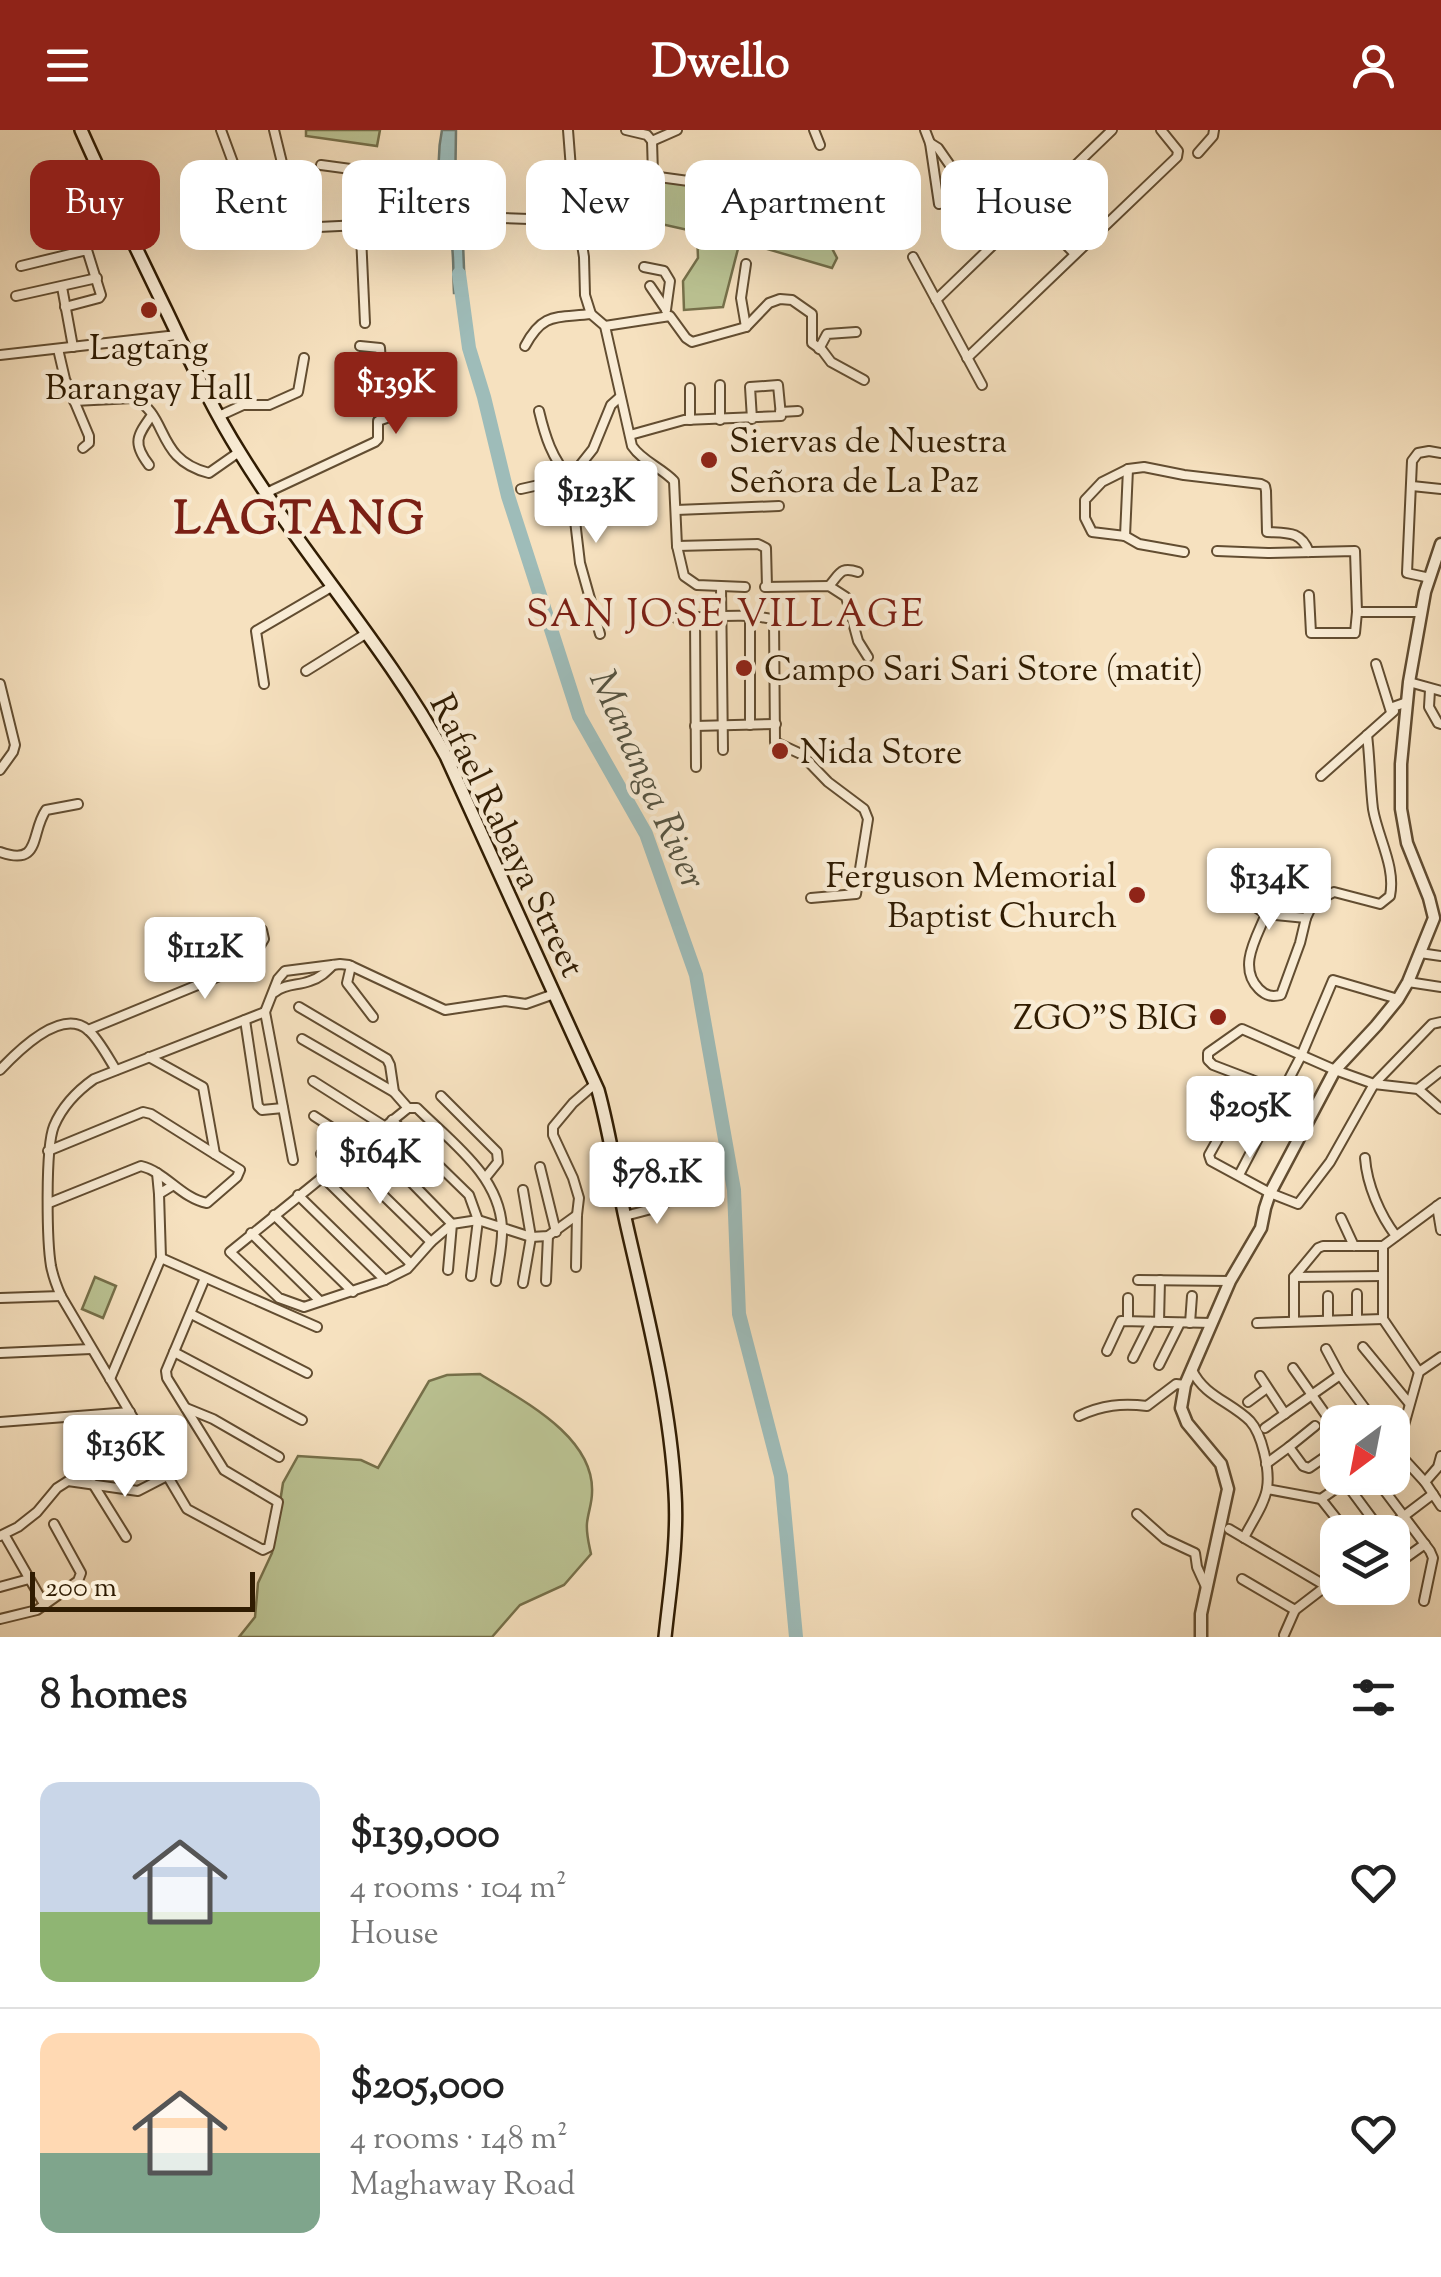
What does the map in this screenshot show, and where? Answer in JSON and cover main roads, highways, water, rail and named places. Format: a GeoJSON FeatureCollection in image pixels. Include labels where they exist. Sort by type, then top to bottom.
{"type":"FeatureCollection","features":[{"type":"Feature","properties":{"kind":"main road","name":"Rafael Rabaya Street"},"geometry":{"type":"LineString","coordinates":[[81,130],[177,336],[239,452],[406,687],[446,756],[595,1084],[611,1138],[624,1216],[661,1375],[672,1456],[676,1541],[665,1637]]}},
{"type":"Feature","properties":{"kind":"water"},"geometry":{"type":"Polygon","coordinates":[[[442,130],[456,130],[456,160],[439,160],[442,130]]]}},
{"type":"Feature","properties":{"kind":"water"},"geometry":{"type":"Polygon","coordinates":[[[452,250],[463,250],[465,293],[454,293],[452,250]]]}},
{"type":"Feature","properties":{"kind":"waterway","name":"Mananga River"},"geometry":{"type":"LineString","coordinates":[[459,274],[469,348],[508,496],[579,716],[646,834],[696,975],[734,1190],[739,1314],[781,1476],[796,1637]]}},
{"type":"Feature","properties":{"kind":"place","name":"Lagtang Barangay Hall"},"geometry":{"type":"Point","coordinates":[149,310]}},
{"type":"Feature","properties":{"kind":"place","name":"Siervas de Nuestra Señora de La Paz"},"geometry":{"type":"Point","coordinates":[709,460]}},
{"type":"Feature","properties":{"kind":"place","name":"Campo Sari Sari Store (matit)"},"geometry":{"type":"Point","coordinates":[744,668]}},
{"type":"Feature","properties":{"kind":"place","name":"Nida Store"},"geometry":{"type":"Point","coordinates":[780,751]}},
{"type":"Feature","properties":{"kind":"place","name":"Ferguson Memorial Baptist Church"},"geometry":{"type":"Point","coordinates":[1137,895]}},
{"type":"Feature","properties":{"kind":"place","name":"ZGO\"S BIG"},"geometry":{"type":"Point","coordinates":[1218,1017]}},
{"type":"Feature","properties":{"kind":"district","name":"LAGTANG"},"geometry":{"type":"Point","coordinates":[300,517]}},
{"type":"Feature","properties":{"kind":"district","name":"SAN JOSE VILLAGE"},"geometry":{"type":"Point","coordinates":[726,613]}}]}
